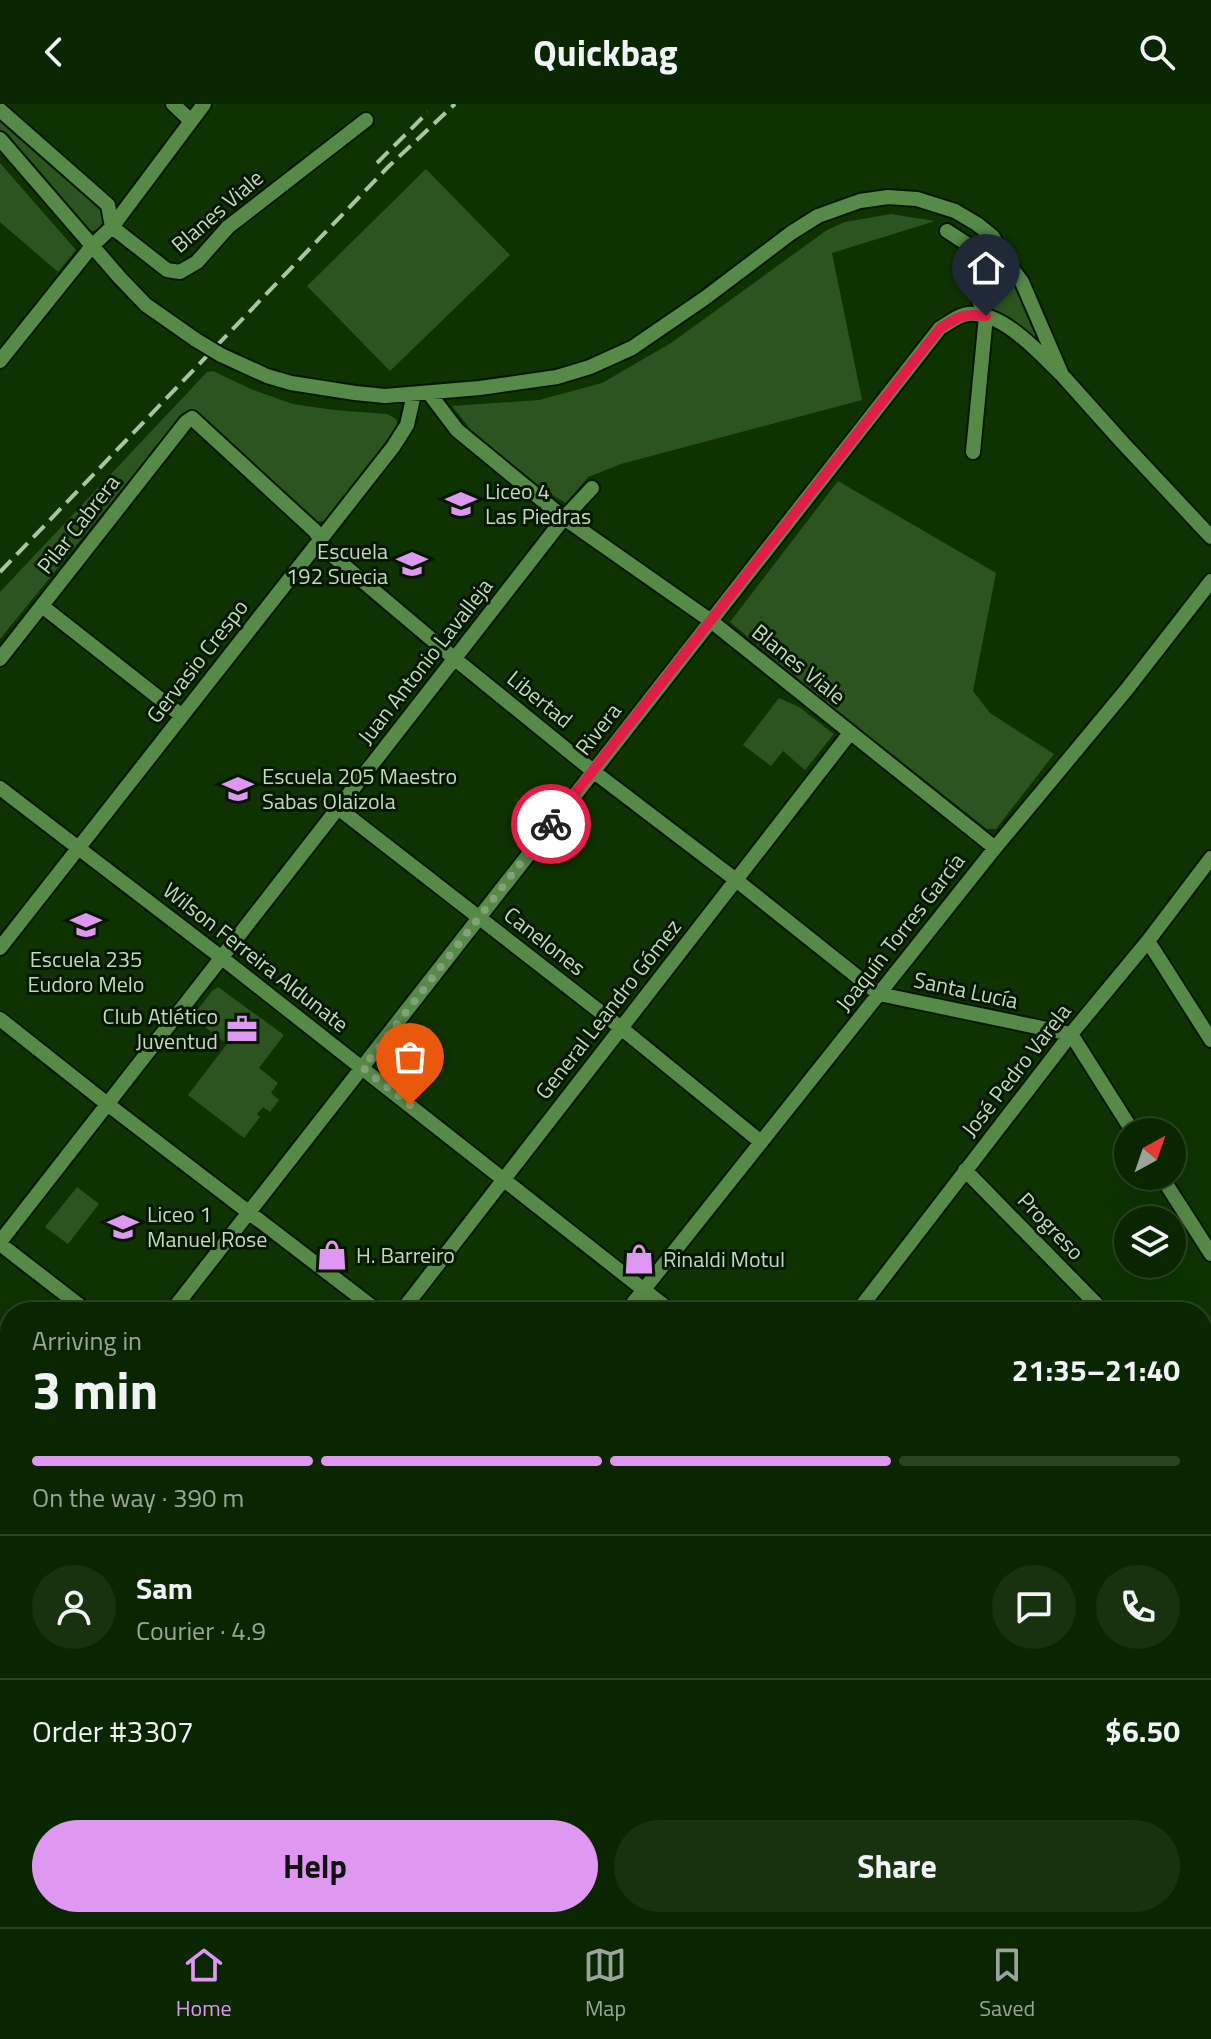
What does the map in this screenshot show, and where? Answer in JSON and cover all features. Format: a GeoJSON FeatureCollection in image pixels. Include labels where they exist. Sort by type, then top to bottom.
{"type":"FeatureCollection","features":[{"type":"Feature","properties":{"kind":"street"},"geometry":{"type":"LineString","coordinates":[[173,104],[191,121]]}},
{"type":"Feature","properties":{"kind":"street"},"geometry":{"type":"LineString","coordinates":[[0,361],[92,246],[112,227],[204,104]]}},
{"type":"Feature","properties":{"kind":"street","name":"Blanes Viale"},"geometry":{"type":"LineString","coordinates":[[0,110],[108,205],[112,227],[167,270],[180,272],[197,262],[228,227],[366,120]]}},
{"type":"Feature","properties":{"kind":"street"},"geometry":{"type":"LineString","coordinates":[[0,139],[146,305],[221,355],[267,376],[291,383],[385,396],[537,381],[573,372],[632,348],[818,216],[860,201],[888,197],[917,199],[955,211],[993,237],[1022,282],[1062,375]]}},
{"type":"Feature","properties":{"kind":"street"},"geometry":{"type":"LineString","coordinates":[[947,231],[967,244],[979,263],[979,300],[986,316],[973,452]]}},
{"type":"Feature","properties":{"kind":"street","name":"Rivera"},"geometry":{"type":"LineString","coordinates":[[179,1302],[940,328],[957,317],[969,314],[986,316]]}},
{"type":"Feature","properties":{"kind":"street"},"geometry":{"type":"LineString","coordinates":[[986,316],[1022,337],[1062,375],[1211,537]]}},
{"type":"Feature","properties":{"kind":"street","name":"Blanes Viale"},"geometry":{"type":"LineString","coordinates":[[421,393],[457,430],[564,518],[711,621],[995,848]]}},
{"type":"Feature","properties":{"kind":"street","name":"Gervasio Crespo"},"geometry":{"type":"LineString","coordinates":[[0,948],[393,447],[421,393]]}},
{"type":"Feature","properties":{"kind":"street","name":"Libertad"},"geometry":{"type":"LineString","coordinates":[[192,418],[315,531],[327,551],[455,659],[879,994]]}},
{"type":"Feature","properties":{"kind":"street","name":"Pilar Cabrera"},"geometry":{"type":"LineString","coordinates":[[0,659],[192,418]]}},
{"type":"Feature","properties":{"kind":"street","name":"Juan Antonio Lavalleja"},"geometry":{"type":"LineString","coordinates":[[0,1243],[564,518],[592,488]]}},
{"type":"Feature","properties":{"kind":"street","name":"Joaquín Torres García"},"geometry":{"type":"LineString","coordinates":[[634,1302],[1211,581]]}},
{"type":"Feature","properties":{"kind":"street"},"geometry":{"type":"LineString","coordinates":[[42,606],[182,716]]}},
{"type":"Feature","properties":{"kind":"street","name":"General Leandro Gómez"},"geometry":{"type":"LineString","coordinates":[[409,1302],[850,733]]}},
{"type":"Feature","properties":{"kind":"street","name":"Wilson Ferreira Aldunate"},"geometry":{"type":"LineString","coordinates":[[0,788],[660,1302]]}},
{"type":"Feature","properties":{"kind":"street","name":"Canelones"},"geometry":{"type":"LineString","coordinates":[[338,808],[621,1028],[761,1142]]}},
{"type":"Feature","properties":{"kind":"street","name":"José Pedro Varela"},"geometry":{"type":"LineString","coordinates":[[865,1302],[1211,858]]}},
{"type":"Feature","properties":{"kind":"street"},"geometry":{"type":"LineString","coordinates":[[1148,941],[1211,1040]]}},
{"type":"Feature","properties":{"kind":"street","name":"Santa Lucía"},"geometry":{"type":"LineString","coordinates":[[879,994],[1071,1034]]}},
{"type":"Feature","properties":{"kind":"street"},"geometry":{"type":"LineString","coordinates":[[0,1019],[366,1302]]}},
{"type":"Feature","properties":{"kind":"street"},"geometry":{"type":"LineString","coordinates":[[1071,1034],[1124,1118]]}},
{"type":"Feature","properties":{"kind":"street","name":"Progreso"},"geometry":{"type":"LineString","coordinates":[[965,1170],[1094,1302]]}},
{"type":"Feature","properties":{"kind":"street"},"geometry":{"type":"LineString","coordinates":[[1170,1190],[1211,1254]]}},
{"type":"Feature","properties":{"kind":"street"},"geometry":{"type":"LineString","coordinates":[[0,1243],[75,1302]]}},
{"type":"Feature","properties":{"kind":"green space"},"geometry":{"type":"Polygon","coordinates":[[[0,115],[107,212],[100,228],[95,232],[87,229],[0,133],[0,115]]]}},
{"type":"Feature","properties":{"kind":"green space"},"geometry":{"type":"Polygon","coordinates":[[[0,163],[76,250],[58,272],[0,222],[0,163]]]}},
{"type":"Feature","properties":{"kind":"green space"},"geometry":{"type":"Polygon","coordinates":[[[426,169],[510,255],[390,371],[307,286],[426,169]]]}},
{"type":"Feature","properties":{"kind":"green space"},"geometry":{"type":"Polygon","coordinates":[[[891,214],[935,221],[832,253],[862,400],[621,464],[588,477],[566,503],[544,490],[472,431],[452,406],[539,400],[602,383],[671,343],[827,230],[845,222],[891,214]]]}},
{"type":"Feature","properties":{"kind":"green space"},"geometry":{"type":"Polygon","coordinates":[[[956,229],[983,246],[1010,276],[1039,337],[1038,342],[990,310],[985,298],[985,271],[956,229]]]}},
{"type":"Feature","properties":{"kind":"green space"},"geometry":{"type":"Polygon","coordinates":[[[213,371],[293,404],[387,414],[396,419],[399,428],[324,521],[314,521],[195,412],[184,413],[0,639],[0,592],[207,372],[213,371]]]}},
{"type":"Feature","properties":{"kind":"green space"},"geometry":{"type":"Polygon","coordinates":[[[838,481],[996,573],[973,691],[990,713],[1054,754],[996,829],[987,829],[730,622],[838,481]]]}},
{"type":"Feature","properties":{"kind":"green space"},"geometry":{"type":"Polygon","coordinates":[[[779,698],[799,707],[834,734],[805,770],[783,751],[771,766],[743,745],[779,698]]]}},
{"type":"Feature","properties":{"kind":"green space"},"geometry":{"type":"Polygon","coordinates":[[[218,987],[284,1035],[259,1068],[278,1083],[271,1093],[279,1100],[270,1112],[263,1107],[257,1114],[260,1117],[244,1138],[188,1095],[227,1044],[192,1017],[218,987]]]}},
{"type":"Feature","properties":{"kind":"green space"},"geometry":{"type":"Polygon","coordinates":[[[77,1187],[99,1204],[68,1244],[45,1227],[77,1187]]]}},
{"type":"Feature","properties":{"kind":"railway"},"geometry":{"type":"LineString","coordinates":[[0,572],[388,167],[455,104]]}},
{"type":"Feature","properties":{"kind":"railway"},"geometry":{"type":"LineString","coordinates":[[377,163],[428,112]]}},
{"type":"Feature","properties":{"kind":"way so far"},"geometry":{"type":"LineString","coordinates":[[410,1105],[363,1068],[551,824]]}},
{"type":"Feature","properties":{"kind":"place","name":"Liceo 4 Las Piedras"},"geometry":{"type":"Point","coordinates":[461,504]}},
{"type":"Feature","properties":{"kind":"place","name":"Escuela 192 Suecia"},"geometry":{"type":"Point","coordinates":[412,564]}},
{"type":"Feature","properties":{"kind":"place","name":"Escuela 205 Maestro Sabas Olaizola"},"geometry":{"type":"Point","coordinates":[238,789]}},
{"type":"Feature","properties":{"kind":"place","name":"Escuela 235 Eudoro Melo"},"geometry":{"type":"Point","coordinates":[86,925]}},
{"type":"Feature","properties":{"kind":"place","name":"Club Atlético Juventud"},"geometry":{"type":"Point","coordinates":[242,1029]}},
{"type":"Feature","properties":{"kind":"place","name":"Liceo 1 Manuel Rose"},"geometry":{"type":"Point","coordinates":[123,1227]}},
{"type":"Feature","properties":{"kind":"place","name":"H. Barreiro"},"geometry":{"type":"Point","coordinates":[332,1255]}},
{"type":"Feature","properties":{"kind":"place","name":"Rinaldi Motul"},"geometry":{"type":"Point","coordinates":[639,1259]}},
{"type":"Feature","properties":{"kind":"route"},"geometry":{"type":"LineString","coordinates":[[551,824],[940,328],[957,317],[969,314],[986,316]]}}]}
